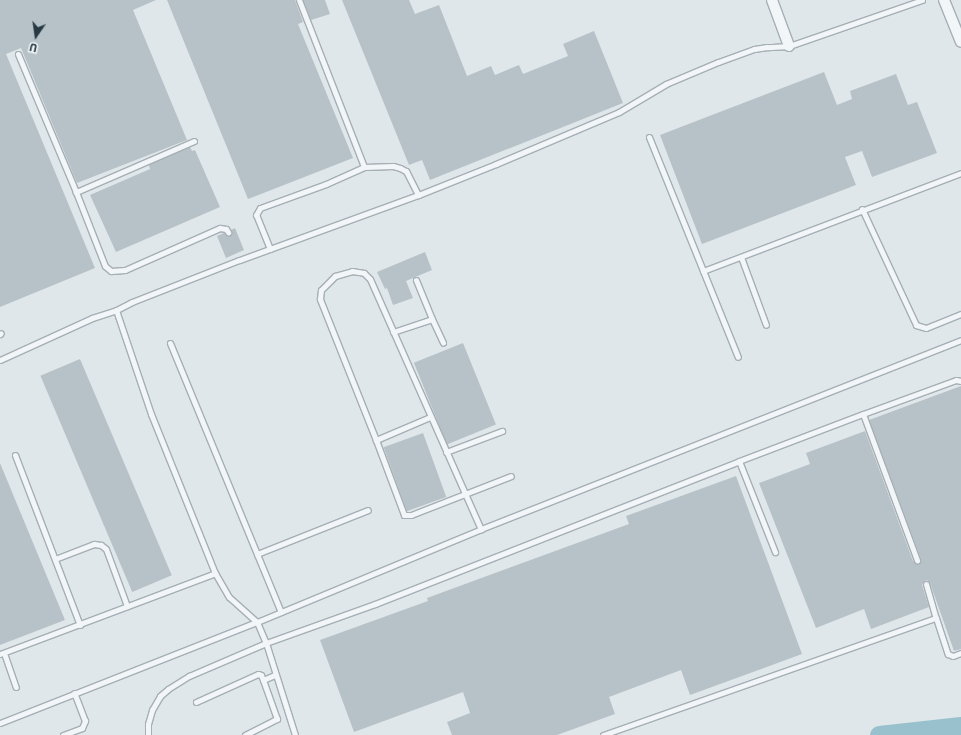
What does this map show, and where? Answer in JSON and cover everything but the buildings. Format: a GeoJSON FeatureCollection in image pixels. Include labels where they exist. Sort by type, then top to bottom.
{"type":"FeatureCollection","features":[{"type":"Feature","properties":{"kind":"street"},"geometry":{"type":"LineString","coordinates":[[772,0],[789,46]]}},
{"type":"Feature","properties":{"kind":"street"},"geometry":{"type":"LineString","coordinates":[[944,0],[961,42]]}},
{"type":"Feature","properties":{"kind":"lane"},"geometry":{"type":"LineString","coordinates":[[299,0],[364,167]]}},
{"type":"Feature","properties":{"kind":"lane"},"geometry":{"type":"LineString","coordinates":[[0,360],[92,318],[116,310],[238,257],[270,249],[418,195],[606,118],[666,84],[718,62],[754,49],[789,46],[920,0]]}},
{"type":"Feature","properties":{"kind":"lane"},"geometry":{"type":"LineString","coordinates":[[18,54],[76,192],[105,266],[110,271],[125,270],[220,228],[226,229],[228,232]]}},
{"type":"Feature","properties":{"kind":"lane"},"geometry":{"type":"LineString","coordinates":[[649,137],[738,357]]}},
{"type":"Feature","properties":{"kind":"lane"},"geometry":{"type":"LineString","coordinates":[[76,192],[194,141]]}},
{"type":"Feature","properties":{"kind":"lane"},"geometry":{"type":"LineString","coordinates":[[270,249],[256,215],[260,208],[326,184],[364,167],[392,166],[406,171],[418,195]]}},
{"type":"Feature","properties":{"kind":"lane"},"geometry":{"type":"LineString","coordinates":[[704,271],[961,172]]}},
{"type":"Feature","properties":{"kind":"lane"},"geometry":{"type":"LineString","coordinates":[[862,209],[916,325],[926,328],[961,314]]}},
{"type":"Feature","properties":{"kind":"lane"},"geometry":{"type":"LineString","coordinates":[[741,257],[766,325]]}},
{"type":"Feature","properties":{"kind":"lane"},"geometry":{"type":"LineString","coordinates":[[481,529],[465,494],[430,417],[370,279],[364,273],[352,271],[335,276],[321,290],[320,299],[404,515],[411,515],[465,494],[511,476]]}},
{"type":"Feature","properties":{"kind":"lane"},"geometry":{"type":"LineString","coordinates":[[416,280],[443,343]]}},
{"type":"Feature","properties":{"kind":"lane"},"geometry":{"type":"LineString","coordinates":[[116,310],[151,414],[215,573],[229,597],[257,622],[266,643],[295,735]]}},
{"type":"Feature","properties":{"kind":"lane"},"geometry":{"type":"LineString","coordinates":[[393,332],[432,319]]}},
{"type":"Feature","properties":{"kind":"lane"},"geometry":{"type":"LineString","coordinates":[[0,723],[257,622],[481,529],[961,340]]}},
{"type":"Feature","properties":{"kind":"lane"},"geometry":{"type":"LineString","coordinates":[[170,343],[281,612]]}},
{"type":"Feature","properties":{"kind":"lane"},"geometry":{"type":"LineString","coordinates":[[148,735],[148,724],[152,710],[160,696],[168,689],[189,676],[266,643],[375,604],[739,461],[956,380],[961,381]]}},
{"type":"Feature","properties":{"kind":"lane"},"geometry":{"type":"LineString","coordinates":[[864,414],[917,560]]}},
{"type":"Feature","properties":{"kind":"lane"},"geometry":{"type":"LineString","coordinates":[[376,440],[430,417]]}},
{"type":"Feature","properties":{"kind":"lane"},"geometry":{"type":"LineString","coordinates":[[446,452],[502,431]]}},
{"type":"Feature","properties":{"kind":"lane"},"geometry":{"type":"LineString","coordinates":[[15,455],[80,624]]}},
{"type":"Feature","properties":{"kind":"lane"},"geometry":{"type":"LineString","coordinates":[[739,461],[775,552]]}},
{"type":"Feature","properties":{"kind":"lane"},"geometry":{"type":"LineString","coordinates":[[257,554],[368,510]]}},
{"type":"Feature","properties":{"kind":"lane"},"geometry":{"type":"LineString","coordinates":[[55,559],[94,544],[101,545],[106,549],[127,606]]}},
{"type":"Feature","properties":{"kind":"lane"},"geometry":{"type":"LineString","coordinates":[[16,687],[2,654],[215,573]]}},
{"type":"Feature","properties":{"kind":"lane"},"geometry":{"type":"LineString","coordinates":[[926,584],[948,654],[954,656],[961,653]]}},
{"type":"Feature","properties":{"kind":"lane"},"geometry":{"type":"LineString","coordinates":[[603,735],[936,618]]}},
{"type":"Feature","properties":{"kind":"lane"},"geometry":{"type":"LineString","coordinates":[[196,702],[258,674],[261,675],[277,719],[245,735]]}},
{"type":"Feature","properties":{"kind":"lane"},"geometry":{"type":"LineString","coordinates":[[263,680],[275,675]]}},
{"type":"Feature","properties":{"kind":"lane"},"geometry":{"type":"LineString","coordinates":[[63,735],[82,728],[85,721],[74,693]]}},
{"type":"Feature","properties":{"kind":"waterway"},"geometry":{"type":"LineString","coordinates":[[879,735],[961,726]]}}]}
